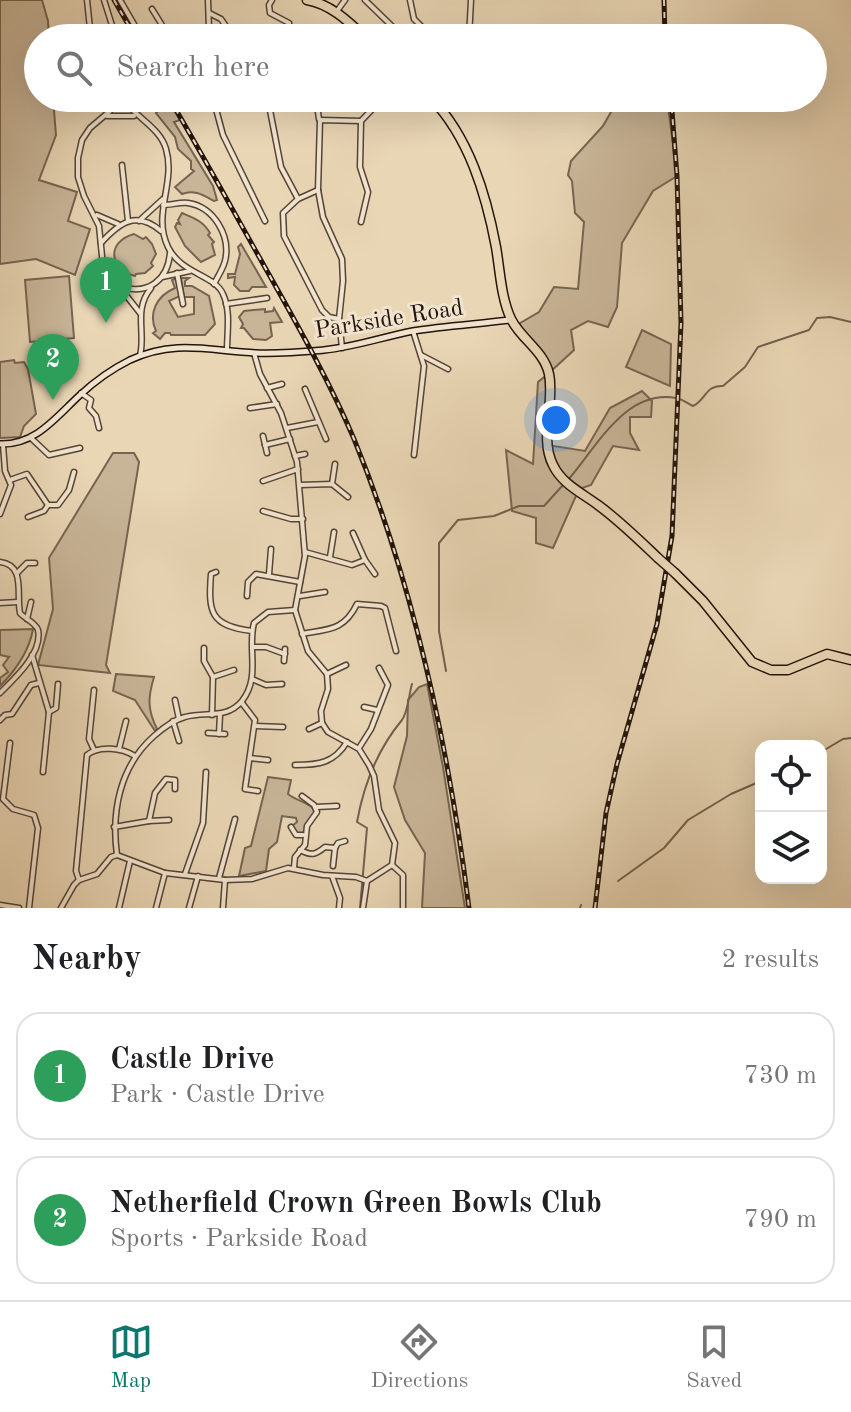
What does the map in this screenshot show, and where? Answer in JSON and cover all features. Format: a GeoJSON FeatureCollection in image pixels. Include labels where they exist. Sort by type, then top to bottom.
{"type":"FeatureCollection","features":[{"type":"Feature","properties":{"kind":"highway"},"geometry":{"type":"LineString","coordinates":[[307,0],[325,5],[350,24]]}},
{"type":"Feature","properties":{"kind":"highway"},"geometry":{"type":"LineString","coordinates":[[438,112],[458,131],[469,156],[494,237],[511,320],[539,354],[547,369],[550,382],[548,444],[554,467],[568,484],[605,511],[675,573],[703,601],[752,662],[761,667],[788,670],[827,654],[851,660]]}},
{"type":"Feature","properties":{"kind":"street"},"geometry":{"type":"LineString","coordinates":[[87,0],[90,24]]}},
{"type":"Feature","properties":{"kind":"street"},"geometry":{"type":"LineString","coordinates":[[104,0],[112,24]]}},
{"type":"Feature","properties":{"kind":"street"},"geometry":{"type":"LineString","coordinates":[[120,0],[134,24]]}},
{"type":"Feature","properties":{"kind":"street"},"geometry":{"type":"LineString","coordinates":[[208,0],[209,24]]}},
{"type":"Feature","properties":{"kind":"street"},"geometry":{"type":"LineString","coordinates":[[272,0],[270,13],[289,23]]}},
{"type":"Feature","properties":{"kind":"street"},"geometry":{"type":"LineString","coordinates":[[336,12],[345,0]]}},
{"type":"Feature","properties":{"kind":"street"},"geometry":{"type":"LineString","coordinates":[[365,0],[390,24]]}},
{"type":"Feature","properties":{"kind":"street"},"geometry":{"type":"LineString","coordinates":[[410,0],[414,19],[419,24]]}},
{"type":"Feature","properties":{"kind":"street"},"geometry":{"type":"LineString","coordinates":[[470,24],[471,0]]}},
{"type":"Feature","properties":{"kind":"street"},"geometry":{"type":"LineString","coordinates":[[152,9],[161,24]]}},
{"type":"Feature","properties":{"kind":"street"},"geometry":{"type":"LineString","coordinates":[[209,13],[224,24]]}},
{"type":"Feature","properties":{"kind":"street"},"geometry":{"type":"LineString","coordinates":[[108,112],[85,134],[78,158],[81,187],[95,214],[103,266],[140,313]]}},
{"type":"Feature","properties":{"kind":"street"},"geometry":{"type":"LineString","coordinates":[[133,112],[156,131],[166,149],[169,169],[163,202],[163,233],[170,250],[190,271],[223,292],[227,350]]}},
{"type":"Feature","properties":{"kind":"street"},"geometry":{"type":"LineString","coordinates":[[217,112],[223,135],[265,221]]}},
{"type":"Feature","properties":{"kind":"street"},"geometry":{"type":"LineString","coordinates":[[272,112],[281,167],[298,199]]}},
{"type":"Feature","properties":{"kind":"street"},"geometry":{"type":"LineString","coordinates":[[319,112],[318,190],[323,217],[342,259],[339,319],[342,348]]}},
{"type":"Feature","properties":{"kind":"street"},"geometry":{"type":"LineString","coordinates":[[361,222],[368,192],[360,167],[361,121],[370,112]]}},
{"type":"Feature","properties":{"kind":"street"},"geometry":{"type":"LineString","coordinates":[[105,116],[137,116]]}},
{"type":"Feature","properties":{"kind":"street"},"geometry":{"type":"LineString","coordinates":[[320,120],[361,121]]}},
{"type":"Feature","properties":{"kind":"street"},"geometry":{"type":"LineString","coordinates":[[122,165],[128,221]]}},
{"type":"Feature","properties":{"kind":"street"},"geometry":{"type":"LineString","coordinates":[[318,190],[298,199],[283,213],[284,236],[325,315],[339,319]]}},
{"type":"Feature","properties":{"kind":"street"},"geometry":{"type":"LineString","coordinates":[[139,221],[163,202],[198,206],[216,220],[225,237],[226,257],[214,284]]}},
{"type":"Feature","properties":{"kind":"street"},"geometry":{"type":"LineString","coordinates":[[95,214],[119,225]]}},
{"type":"Feature","properties":{"kind":"street"},"geometry":{"type":"LineString","coordinates":[[101,243],[119,225],[128,221],[139,221],[163,233]]}},
{"type":"Feature","properties":{"kind":"street"},"geometry":{"type":"LineString","coordinates":[[0,514],[11,485],[2,471],[1,444],[21,442],[43,431],[81,393],[107,373],[140,356],[140,313],[145,296],[167,269],[170,250]]}},
{"type":"Feature","properties":{"kind":"street"},"geometry":{"type":"LineString","coordinates":[[162,277],[190,271]]}},
{"type":"Feature","properties":{"kind":"street"},"geometry":{"type":"LineString","coordinates":[[177,273],[183,304]]}},
{"type":"Feature","properties":{"kind":"street"},"geometry":{"type":"LineString","coordinates":[[120,286],[135,290],[152,286]]}},
{"type":"Feature","properties":{"kind":"street"},"geometry":{"type":"LineString","coordinates":[[226,304],[267,298]]}},
{"type":"Feature","properties":{"kind":"street","name":"Parkside Road"},"geometry":{"type":"LineString","coordinates":[[140,356],[174,347],[254,353],[342,348],[413,331],[511,320]]}},
{"type":"Feature","properties":{"kind":"street"},"geometry":{"type":"LineString","coordinates":[[413,331],[424,366],[414,455]]}},
{"type":"Feature","properties":{"kind":"street"},"geometry":{"type":"LineString","coordinates":[[254,353],[260,374],[287,428],[298,469],[305,552],[295,610],[308,651],[327,674],[328,689],[321,711],[322,723],[328,732],[359,749],[369,765],[379,810],[395,843],[392,865]]}},
{"type":"Feature","properties":{"kind":"street"},"geometry":{"type":"LineString","coordinates":[[421,355],[448,369]]}},
{"type":"Feature","properties":{"kind":"street"},"geometry":{"type":"LineString","coordinates":[[251,376],[260,374]]}},
{"type":"Feature","properties":{"kind":"street"},"geometry":{"type":"LineString","coordinates":[[267,388],[282,384]]}},
{"type":"Feature","properties":{"kind":"street"},"geometry":{"type":"LineString","coordinates":[[305,389],[326,439]]}},
{"type":"Feature","properties":{"kind":"street"},"geometry":{"type":"LineString","coordinates":[[81,393],[91,400],[89,408],[96,416],[99,428]]}},
{"type":"Feature","properties":{"kind":"street"},"geometry":{"type":"LineString","coordinates":[[250,408],[277,404]]}},
{"type":"Feature","properties":{"kind":"street"},"geometry":{"type":"LineString","coordinates":[[287,428],[318,422]]}},
{"type":"Feature","properties":{"kind":"street"},"geometry":{"type":"LineString","coordinates":[[263,436],[267,453]]}},
{"type":"Feature","properties":{"kind":"street"},"geometry":{"type":"LineString","coordinates":[[31,438],[49,455],[80,448]]}},
{"type":"Feature","properties":{"kind":"street"},"geometry":{"type":"LineString","coordinates":[[265,445],[290,439]]}},
{"type":"Feature","properties":{"kind":"street"},"geometry":{"type":"LineString","coordinates":[[295,456],[305,454]]}},
{"type":"Feature","properties":{"kind":"street"},"geometry":{"type":"LineString","coordinates":[[332,484],[335,464]]}},
{"type":"Feature","properties":{"kind":"street"},"geometry":{"type":"LineString","coordinates":[[263,481],[298,469]]}},
{"type":"Feature","properties":{"kind":"street"},"geometry":{"type":"LineString","coordinates":[[48,505],[62,502],[74,472]]}},
{"type":"Feature","properties":{"kind":"street"},"geometry":{"type":"LineString","coordinates":[[10,480],[22,474],[31,477],[48,505]]}},
{"type":"Feature","properties":{"kind":"street"},"geometry":{"type":"LineString","coordinates":[[300,485],[332,484],[348,497]]}},
{"type":"Feature","properties":{"kind":"street"},"geometry":{"type":"LineString","coordinates":[[28,517],[44,511],[48,505]]}},
{"type":"Feature","properties":{"kind":"street"},"geometry":{"type":"LineString","coordinates":[[263,511],[303,519]]}},
{"type":"Feature","properties":{"kind":"street"},"geometry":{"type":"LineString","coordinates":[[330,557],[334,532]]}},
{"type":"Feature","properties":{"kind":"street"},"geometry":{"type":"LineString","coordinates":[[353,533],[375,574]]}},
{"type":"Feature","properties":{"kind":"street"},"geometry":{"type":"LineString","coordinates":[[269,574],[271,549]]}},
{"type":"Feature","properties":{"kind":"street"},"geometry":{"type":"LineString","coordinates":[[305,552],[352,565],[365,560]]}},
{"type":"Feature","properties":{"kind":"street"},"geometry":{"type":"LineString","coordinates":[[17,573],[32,560]]}},
{"type":"Feature","properties":{"kind":"street"},"geometry":{"type":"LineString","coordinates":[[0,562],[10,564],[17,573],[20,613],[38,631],[32,655],[0,693]]}},
{"type":"Feature","properties":{"kind":"street"},"geometry":{"type":"LineString","coordinates":[[214,573],[209,605],[213,615],[225,626],[252,631]]}},
{"type":"Feature","properties":{"kind":"street"},"geometry":{"type":"LineString","coordinates":[[247,596],[250,578],[256,574],[300,582]]}},
{"type":"Feature","properties":{"kind":"street"},"geometry":{"type":"LineString","coordinates":[[299,596],[325,592]]}},
{"type":"Feature","properties":{"kind":"street"},"geometry":{"type":"LineString","coordinates":[[0,603],[18,602]]}},
{"type":"Feature","properties":{"kind":"street"},"geometry":{"type":"LineString","coordinates":[[27,620],[31,602]]}},
{"type":"Feature","properties":{"kind":"street"},"geometry":{"type":"LineString","coordinates":[[302,634],[343,627],[357,604],[381,606],[385,608],[396,651]]}},
{"type":"Feature","properties":{"kind":"street"},"geometry":{"type":"LineString","coordinates":[[117,855],[114,827],[117,800],[135,756],[157,733],[176,720],[220,715],[241,702],[252,679],[254,623],[264,614],[295,610]]}},
{"type":"Feature","properties":{"kind":"street"},"geometry":{"type":"LineString","coordinates":[[253,647],[285,652],[284,661]]}},
{"type":"Feature","properties":{"kind":"street"},"geometry":{"type":"LineString","coordinates":[[204,648],[204,661],[213,677],[212,715]]}},
{"type":"Feature","properties":{"kind":"street"},"geometry":{"type":"LineString","coordinates":[[32,655],[49,712],[43,772]]}},
{"type":"Feature","properties":{"kind":"street"},"geometry":{"type":"LineString","coordinates":[[327,674],[346,665]]}},
{"type":"Feature","properties":{"kind":"street"},"geometry":{"type":"LineString","coordinates":[[359,749],[371,729],[388,685],[379,668]]}},
{"type":"Feature","properties":{"kind":"street"},"geometry":{"type":"LineString","coordinates":[[213,677],[234,670]]}},
{"type":"Feature","properties":{"kind":"street"},"geometry":{"type":"LineString","coordinates":[[252,679],[266,685],[282,684]]}},
{"type":"Feature","properties":{"kind":"street"},"geometry":{"type":"LineString","coordinates":[[0,720],[12,714],[31,685],[39,683]]}},
{"type":"Feature","properties":{"kind":"street"},"geometry":{"type":"LineString","coordinates":[[49,712],[56,708],[58,684]]}},
{"type":"Feature","properties":{"kind":"street"},"geometry":{"type":"LineString","coordinates":[[94,690],[89,736],[94,750]]}},
{"type":"Feature","properties":{"kind":"street"},"geometry":{"type":"LineString","coordinates":[[175,700],[179,741]]}},
{"type":"Feature","properties":{"kind":"street"},"geometry":{"type":"LineString","coordinates":[[241,702],[252,713],[255,726],[245,789],[258,791]]}},
{"type":"Feature","properties":{"kind":"street"},"geometry":{"type":"LineString","coordinates":[[364,707],[377,710]]}},
{"type":"Feature","properties":{"kind":"street"},"geometry":{"type":"LineString","coordinates":[[208,733],[222,734],[220,715]]}},
{"type":"Feature","properties":{"kind":"street"},"geometry":{"type":"LineString","coordinates":[[119,749],[126,721]]}},
{"type":"Feature","properties":{"kind":"street"},"geometry":{"type":"LineString","coordinates":[[309,729],[322,723]]}},
{"type":"Feature","properties":{"kind":"street"},"geometry":{"type":"LineString","coordinates":[[255,726],[283,727]]}},
{"type":"Feature","properties":{"kind":"street"},"geometry":{"type":"LineString","coordinates":[[298,763],[321,764],[339,755],[347,741]]}},
{"type":"Feature","properties":{"kind":"street"},"geometry":{"type":"LineString","coordinates":[[10,743],[3,799],[13,809],[34,815],[38,828],[29,908]]}},
{"type":"Feature","properties":{"kind":"street"},"geometry":{"type":"LineString","coordinates":[[79,880],[76,871],[87,755],[94,750],[119,749],[135,756]]}},
{"type":"Feature","properties":{"kind":"street"},"geometry":{"type":"LineString","coordinates":[[250,758],[268,760]]}},
{"type":"Feature","properties":{"kind":"street"},"geometry":{"type":"LineString","coordinates":[[184,875],[203,823],[206,772]]}},
{"type":"Feature","properties":{"kind":"street"},"geometry":{"type":"LineString","coordinates":[[149,821],[155,793],[161,782],[175,780],[175,789]]}},
{"type":"Feature","properties":{"kind":"street"},"geometry":{"type":"LineString","coordinates":[[302,796],[316,807],[337,806]]}},
{"type":"Feature","properties":{"kind":"street"},"geometry":{"type":"LineString","coordinates":[[294,868],[305,845],[304,835],[317,812],[316,807]]}},
{"type":"Feature","properties":{"kind":"street"},"geometry":{"type":"LineString","coordinates":[[223,908],[222,879],[235,819]]}},
{"type":"Feature","properties":{"kind":"street"},"geometry":{"type":"LineString","coordinates":[[114,827],[169,820]]}},
{"type":"Feature","properties":{"kind":"street"},"geometry":{"type":"LineString","coordinates":[[291,827],[296,835],[304,835]]}},
{"type":"Feature","properties":{"kind":"street"},"geometry":{"type":"LineString","coordinates":[[333,866],[335,848],[345,841]]}},
{"type":"Feature","properties":{"kind":"street"},"geometry":{"type":"LineString","coordinates":[[300,850],[310,855],[317,854],[325,847],[335,848]]}},
{"type":"Feature","properties":{"kind":"street"},"geometry":{"type":"LineString","coordinates":[[62,908],[79,880],[97,874],[111,857],[117,855],[165,873],[222,879],[252,879],[278,869],[294,868],[364,880],[392,865]]}},
{"type":"Feature","properties":{"kind":"street"},"geometry":{"type":"LineString","coordinates":[[119,908],[130,861]]}},
{"type":"Feature","properties":{"kind":"street"},"geometry":{"type":"LineString","coordinates":[[392,865],[403,875],[403,908]]}},
{"type":"Feature","properties":{"kind":"street"},"geometry":{"type":"LineString","coordinates":[[156,908],[165,873]]}},
{"type":"Feature","properties":{"kind":"street"},"geometry":{"type":"LineString","coordinates":[[189,908],[198,876]]}},
{"type":"Feature","properties":{"kind":"street"},"geometry":{"type":"LineString","coordinates":[[332,876],[340,898],[339,908]]}},
{"type":"Feature","properties":{"kind":"street"},"geometry":{"type":"LineString","coordinates":[[363,908],[364,880]]}},
{"type":"Feature","properties":{"kind":"street"},"geometry":{"type":"LineString","coordinates":[[0,905],[19,908]]}},
{"type":"Feature","properties":{"kind":"shaded area"},"geometry":{"type":"Polygon","coordinates":[[[0,0],[42,0],[48,24],[24,24],[24,112],[54,112],[56,135],[39,180],[77,192],[68,221],[90,229],[75,275],[36,259],[0,264],[0,0]]]}},
{"type":"Feature","properties":{"kind":"shaded area"},"geometry":{"type":"Polygon","coordinates":[[[175,112],[180,120],[174,122],[213,186],[217,200],[194,192],[182,194],[175,187],[194,171],[191,161],[178,149],[175,137],[156,113],[175,112]]]}},
{"type":"Feature","properties":{"kind":"shaded area"},"geometry":{"type":"Polygon","coordinates":[[[611,112],[669,112],[677,176],[653,191],[622,243],[617,307],[608,327],[588,321],[571,330],[574,350],[549,373],[515,326],[539,312],[554,287],[578,289],[584,222],[575,213],[572,181],[568,175],[571,161],[603,126],[611,112]]]}},
{"type":"Feature","properties":{"kind":"shaded area"},"geometry":{"type":"Polygon","coordinates":[[[182,213],[198,220],[207,229],[214,242],[215,255],[201,262],[185,246],[175,227],[177,223],[180,224],[178,220],[182,213]]]}},
{"type":"Feature","properties":{"kind":"shaded area"},"geometry":{"type":"Polygon","coordinates":[[[134,234],[143,239],[146,237],[156,254],[151,263],[153,266],[135,276],[120,268],[114,255],[119,243],[134,234]]]}},
{"type":"Feature","properties":{"kind":"shaded area"},"geometry":{"type":"Polygon","coordinates":[[[241,244],[266,287],[240,291],[234,285],[235,277],[228,278],[228,274],[235,274],[241,244]]]}},
{"type":"Feature","properties":{"kind":"shaded area"},"geometry":{"type":"Polygon","coordinates":[[[69,276],[74,338],[30,342],[25,280],[69,276]]]}},
{"type":"Feature","properties":{"kind":"shaded area"},"geometry":{"type":"Polygon","coordinates":[[[177,278],[180,296],[169,301],[178,317],[194,314],[194,297],[184,297],[181,278],[189,278],[185,286],[192,286],[209,296],[215,324],[205,335],[165,333],[160,339],[153,333],[156,331],[153,318],[155,306],[168,291],[175,288],[172,280],[177,278]]]}},
{"type":"Feature","properties":{"kind":"shaded area"},"geometry":{"type":"Polygon","coordinates":[[[274,308],[282,322],[270,323],[272,336],[266,340],[253,339],[241,328],[243,324],[239,317],[244,311],[265,309],[265,312],[274,308]]]}},
{"type":"Feature","properties":{"kind":"shaded area"},"geometry":{"type":"Polygon","coordinates":[[[642,330],[671,344],[670,386],[626,367],[642,330]]]}},
{"type":"Feature","properties":{"kind":"shaded area"},"geometry":{"type":"Polygon","coordinates":[[[14,360],[15,363],[24,362],[28,369],[36,414],[24,426],[20,437],[0,438],[0,362],[14,360]]]}},
{"type":"Feature","properties":{"kind":"shaded area"},"geometry":{"type":"Polygon","coordinates":[[[549,373],[547,445],[585,451],[610,408],[642,391],[652,401],[651,417],[630,417],[630,433],[639,450],[613,446],[591,485],[579,489],[553,548],[536,543],[536,518],[512,511],[506,450],[533,464],[538,382],[549,373]]]}},
{"type":"Feature","properties":{"kind":"shaded area"},"geometry":{"type":"Polygon","coordinates":[[[113,453],[134,453],[139,462],[106,665],[110,673],[38,665],[53,609],[49,558],[113,453]]]}},
{"type":"Feature","properties":{"kind":"shaded area"},"geometry":{"type":"Polygon","coordinates":[[[33,629],[21,660],[0,686],[0,678],[8,672],[3,665],[9,657],[0,655],[0,630],[33,629]]]}},
{"type":"Feature","properties":{"kind":"shaded area"},"geometry":{"type":"Polygon","coordinates":[[[116,674],[154,677],[150,703],[155,731],[135,700],[113,691],[116,674]]]}},
{"type":"Feature","properties":{"kind":"shaded area"},"geometry":{"type":"Polygon","coordinates":[[[427,684],[465,908],[422,908],[425,853],[405,820],[394,787],[407,736],[408,700],[419,687],[427,684]]]}},
{"type":"Feature","properties":{"kind":"shaded area"},"geometry":{"type":"Polygon","coordinates":[[[268,777],[291,780],[288,794],[317,812],[304,835],[296,835],[291,827],[297,822],[296,818],[282,816],[277,842],[269,849],[266,871],[239,876],[245,848],[251,846],[268,777]]]}},
{"type":"Feature","properties":{"kind":"waterway"},"geometry":{"type":"LineString","coordinates":[[568,480],[614,423],[642,402],[676,398],[693,406],[709,390],[723,386],[745,367],[758,347],[809,330],[817,318],[830,317],[851,322]]}},
{"type":"Feature","properties":{"kind":"waterway"},"geometry":{"type":"LineString","coordinates":[[446,671],[439,631],[439,543],[458,520],[494,516],[519,506],[544,506],[563,485]]}},
{"type":"Feature","properties":{"kind":"waterway"},"geometry":{"type":"LineString","coordinates":[[360,908],[367,828],[357,822],[360,808],[379,755],[404,717],[412,684]]}},
{"type":"Feature","properties":{"kind":"waterway"},"geometry":{"type":"LineString","coordinates":[[827,748],[851,738]]}},
{"type":"Feature","properties":{"kind":"waterway"},"geometry":{"type":"LineString","coordinates":[[618,881],[664,848],[688,820],[755,784]]}},
{"type":"Feature","properties":{"kind":"railway"},"geometry":{"type":"LineString","coordinates":[[114,0],[128,24]]}},
{"type":"Feature","properties":{"kind":"railway"},"geometry":{"type":"LineString","coordinates":[[664,0],[665,24]]}},
{"type":"Feature","properties":{"kind":"railway"},"geometry":{"type":"LineString","coordinates":[[177,112],[322,371],[376,495],[427,670],[451,789],[469,908]]}},
{"type":"Feature","properties":{"kind":"railway"},"geometry":{"type":"LineString","coordinates":[[595,908],[606,813],[657,624],[672,536],[681,323],[672,112]]}},
{"type":"Feature","properties":{"kind":"place","name":"Castle Drive"},"geometry":{"type":"Point","coordinates":[106,323]}},
{"type":"Feature","properties":{"kind":"place","name":"Netherfield Crown Green Bowls Club"},"geometry":{"type":"Point","coordinates":[53,400]}}]}
